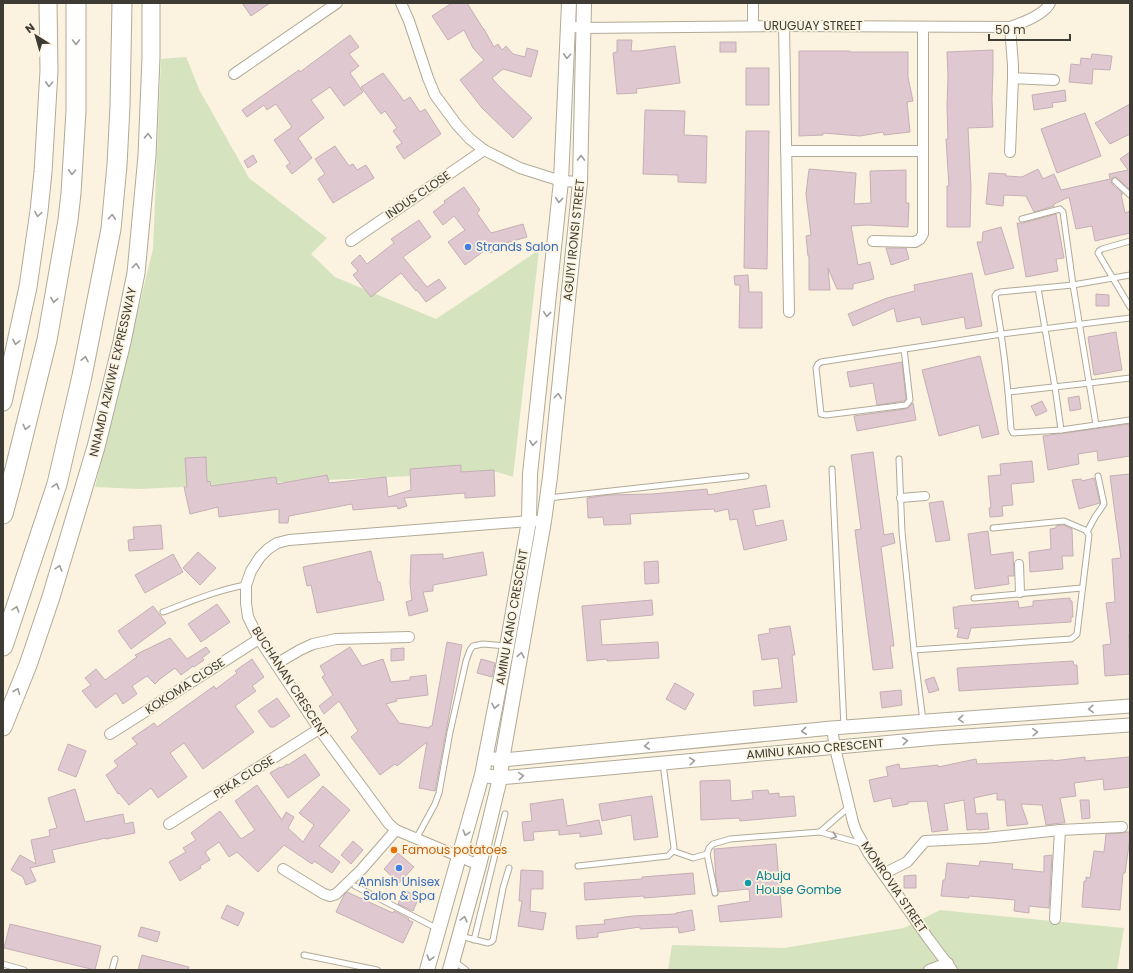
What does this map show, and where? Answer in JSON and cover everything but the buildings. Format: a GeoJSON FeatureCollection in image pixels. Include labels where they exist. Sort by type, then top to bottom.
{"type":"FeatureCollection","features":[{"type":"Feature","properties":{"kind":"highway"},"geometry":{"type":"LineString","coordinates":[[3,402],[28,288],[39,211],[43,172],[49,71],[48,3]]}},
{"type":"Feature","properties":{"kind":"highway"},"geometry":{"type":"LineString","coordinates":[[3,514],[16,469],[47,340],[68,220],[76,111],[76,3]]}},
{"type":"Feature","properties":{"kind":"highway"},"geometry":{"type":"LineString","coordinates":[[3,646],[57,484],[83,369],[111,229],[120,106],[122,3]]}},
{"type":"Feature","properties":{"kind":"highway","name":"NNAMDI AZIKIWE EXPRESSWAY"},"geometry":{"type":"LineString","coordinates":[[3,727],[28,665],[51,597],[96,447],[122,342],[136,273],[147,156],[151,58],[151,3]]}},
{"type":"Feature","properties":{"kind":"main road","name":"AGUIYI IRONSI STREET"},"geometry":{"type":"LineString","coordinates":[[530,474],[561,181],[569,3]]}},
{"type":"Feature","properties":{"kind":"main road","name":"AGUIYI IRONSI STREET"},"geometry":{"type":"LineString","coordinates":[[550,477],[580,182],[584,3]]}},
{"type":"Feature","properties":{"kind":"main road","name":"AMINU KANO CRESCENT"},"geometry":{"type":"LineString","coordinates":[[427,970],[482,775],[529,521],[530,474]]}},
{"type":"Feature","properties":{"kind":"main road","name":"AMINU KANO CRESCENT"},"geometry":{"type":"LineString","coordinates":[[451,965],[459,936],[481,882],[479,865],[500,778],[544,521],[550,477]]}},
{"type":"Feature","properties":{"kind":"street"},"geometry":{"type":"LineString","coordinates":[[234,74],[337,3]]}},
{"type":"Feature","properties":{"kind":"street"},"geometry":{"type":"LineString","coordinates":[[401,3],[435,95],[457,125],[470,139],[484,150],[520,168],[561,181],[580,182]]}},
{"type":"Feature","properties":{"kind":"street"},"geometry":{"type":"LineString","coordinates":[[753,3],[753,26]]}},
{"type":"Feature","properties":{"kind":"street","name":"URUGUAY STREET"},"geometry":{"type":"LineString","coordinates":[[568,26],[583,28],[753,26],[1010,28],[1030,20],[1048,7],[1050,3]]}},
{"type":"Feature","properties":{"kind":"street"},"geometry":{"type":"LineString","coordinates":[[784,26],[789,312]]}},
{"type":"Feature","properties":{"kind":"street"},"geometry":{"type":"LineString","coordinates":[[873,241],[915,242],[920,239],[922,234],[923,27]]}},
{"type":"Feature","properties":{"kind":"street"},"geometry":{"type":"LineString","coordinates":[[1010,28],[1014,78],[1010,152]]}},
{"type":"Feature","properties":{"kind":"street"},"geometry":{"type":"LineString","coordinates":[[1014,78],[1054,80]]}},
{"type":"Feature","properties":{"kind":"street","name":"INDUS CLOSE"},"geometry":{"type":"LineString","coordinates":[[351,241],[484,150]]}},
{"type":"Feature","properties":{"kind":"street"},"geometry":{"type":"LineString","coordinates":[[786,151],[923,151]]}},
{"type":"Feature","properties":{"kind":"street"},"geometry":{"type":"LineString","coordinates":[[901,498],[925,496]]}},
{"type":"Feature","properties":{"kind":"street","name":"BUCHANAN CRESCENT"},"geometry":{"type":"LineString","coordinates":[[479,865],[459,858],[396,830],[389,824],[319,729],[259,639],[248,617],[246,585],[251,571],[260,557],[277,543],[289,540],[544,521]]}},
{"type":"Feature","properties":{"kind":"street"},"geometry":{"type":"LineString","coordinates":[[1019,564],[1020,593]]}},
{"type":"Feature","properties":{"kind":"street"},"geometry":{"type":"LineString","coordinates":[[276,664],[313,644],[336,639],[409,637]]}},
{"type":"Feature","properties":{"kind":"street","name":"KOKOMA CLOSE"},"geometry":{"type":"LineString","coordinates":[[110,734],[259,639]]}},
{"type":"Feature","properties":{"kind":"street","name":"AMINU KANO CRESCENT"},"geometry":{"type":"LineString","coordinates":[[485,758],[502,760],[838,728],[1130,706]]}},
{"type":"Feature","properties":{"kind":"street","name":"AMINU KANO CRESCENT"},"geometry":{"type":"LineString","coordinates":[[482,775],[500,778],[936,738],[1130,725]]}},
{"type":"Feature","properties":{"kind":"street","name":"MONROVIA STREET"},"geometry":{"type":"LineString","coordinates":[[838,728],[835,748],[855,826],[869,854],[928,938],[950,966]]}},
{"type":"Feature","properties":{"kind":"street","name":"PEKA CLOSE"},"geometry":{"type":"LineString","coordinates":[[169,824],[319,729]]}},
{"type":"Feature","properties":{"kind":"street"},"geometry":{"type":"LineString","coordinates":[[883,874],[907,862],[925,841],[985,838],[1060,830],[1122,827]]}},
{"type":"Feature","properties":{"kind":"street"},"geometry":{"type":"LineString","coordinates":[[283,869],[324,894],[330,896],[336,894],[361,870],[396,830]]}},
{"type":"Feature","properties":{"kind":"street"},"geometry":{"type":"LineString","coordinates":[[1056,920],[1060,830]]}},
{"type":"Feature","properties":{"kind":"street"},"geometry":{"type":"LineString","coordinates":[[929,970],[950,966]]}},
{"type":"Feature","properties":{"kind":"lane"},"geometry":{"type":"LineString","coordinates":[[1114,181],[1130,195]]}},
{"type":"Feature","properties":{"kind":"lane"},"geometry":{"type":"LineString","coordinates":[[1022,219],[1060,209],[1062,211],[1072,285],[1080,324],[1096,424]]}},
{"type":"Feature","properties":{"kind":"lane"},"geometry":{"type":"LineString","coordinates":[[1130,241],[1102,249],[1098,253],[1130,307]]}},
{"type":"Feature","properties":{"kind":"lane"},"geometry":{"type":"LineString","coordinates":[[1130,275],[1072,285],[1000,292],[995,295],[1002,334],[1011,429],[1013,434],[1061,430],[1130,420]]}},
{"type":"Feature","properties":{"kind":"lane"},"geometry":{"type":"LineString","coordinates":[[1038,288],[1061,430]]}},
{"type":"Feature","properties":{"kind":"lane"},"geometry":{"type":"LineString","coordinates":[[904,349],[910,400],[908,404],[826,415],[821,414],[816,368],[821,362],[904,349],[1002,334],[1044,328],[1130,318]]}},
{"type":"Feature","properties":{"kind":"lane"},"geometry":{"type":"LineString","coordinates":[[1008,392],[1130,378]]}},
{"type":"Feature","properties":{"kind":"lane"},"geometry":{"type":"LineString","coordinates":[[900,459],[903,540],[914,650],[924,722]]}},
{"type":"Feature","properties":{"kind":"lane"},"geometry":{"type":"LineString","coordinates":[[832,469],[838,728]]}},
{"type":"Feature","properties":{"kind":"lane"},"geometry":{"type":"LineString","coordinates":[[547,498],[746,476]]}},
{"type":"Feature","properties":{"kind":"lane"},"geometry":{"type":"LineString","coordinates":[[1087,532],[1104,504],[1098,476]]}},
{"type":"Feature","properties":{"kind":"lane"},"geometry":{"type":"LineString","coordinates":[[914,650],[1070,639],[1077,634],[1089,535],[1087,532],[1064,521],[993,528]]}},
{"type":"Feature","properties":{"kind":"lane"},"geometry":{"type":"LineString","coordinates":[[163,612],[216,592],[246,585]]}},
{"type":"Feature","properties":{"kind":"lane"},"geometry":{"type":"LineString","coordinates":[[974,598],[1082,588]]}},
{"type":"Feature","properties":{"kind":"lane"},"geometry":{"type":"LineString","coordinates":[[416,839],[439,794],[450,732],[470,650],[474,646],[483,644],[507,646]]}},
{"type":"Feature","properties":{"kind":"lane"},"geometry":{"type":"LineString","coordinates":[[578,866],[668,856],[673,851],[674,848],[663,763]]}},
{"type":"Feature","properties":{"kind":"lane"},"geometry":{"type":"LineString","coordinates":[[820,832],[849,807]]}},
{"type":"Feature","properties":{"kind":"lane"},"geometry":{"type":"LineString","coordinates":[[474,940],[481,882],[505,814]]}},
{"type":"Feature","properties":{"kind":"lane"},"geometry":{"type":"LineString","coordinates":[[714,893],[708,854],[709,848],[714,844],[730,839],[820,832],[864,845]]}},
{"type":"Feature","properties":{"kind":"lane"},"geometry":{"type":"LineString","coordinates":[[673,851],[693,858],[708,854]]}},
{"type":"Feature","properties":{"kind":"lane"},"geometry":{"type":"LineString","coordinates":[[459,936],[488,943],[493,940],[503,888],[509,868]]}},
{"type":"Feature","properties":{"kind":"lane"},"geometry":{"type":"LineString","coordinates":[[355,886],[438,929]]}},
{"type":"Feature","properties":{"kind":"lane"},"geometry":{"type":"LineString","coordinates":[[304,955],[377,970]]}},
{"type":"Feature","properties":{"kind":"lane"},"geometry":{"type":"LineString","coordinates":[[112,970],[115,959]]}},
{"type":"Feature","properties":{"kind":"lane"},"geometry":{"type":"LineString","coordinates":[[3,964],[24,970]]}},
{"type":"Feature","properties":{"kind":"lane"},"geometry":{"type":"LineString","coordinates":[[451,965],[466,970]]}},
{"type":"Feature","properties":{"kind":"green space"},"geometry":{"type":"Polygon","coordinates":[[[186,57],[200,91],[249,178],[327,238],[311,254],[335,277],[436,319],[539,250],[513,477],[497,472],[139,489],[95,487],[153,249],[161,59],[186,57]]]}},
{"type":"Feature","properties":{"kind":"green space"},"geometry":{"type":"Polygon","coordinates":[[[940,910],[1124,928],[1117,970],[668,970],[672,945],[784,948],[904,928],[940,910]]]}},
{"type":"Feature","properties":{"kind":"place","name":"Strands Salon"},"geometry":{"type":"Point","coordinates":[468,247]}},
{"type":"Feature","properties":{"kind":"place","name":"Famous potatoes"},"geometry":{"type":"Point","coordinates":[394,850]}},
{"type":"Feature","properties":{"kind":"place","name":"Annish Unisex Salon & Spa"},"geometry":{"type":"Point","coordinates":[399,868]}},
{"type":"Feature","properties":{"kind":"place","name":"Abuja House Gombe"},"geometry":{"type":"Point","coordinates":[748,883]}}]}
